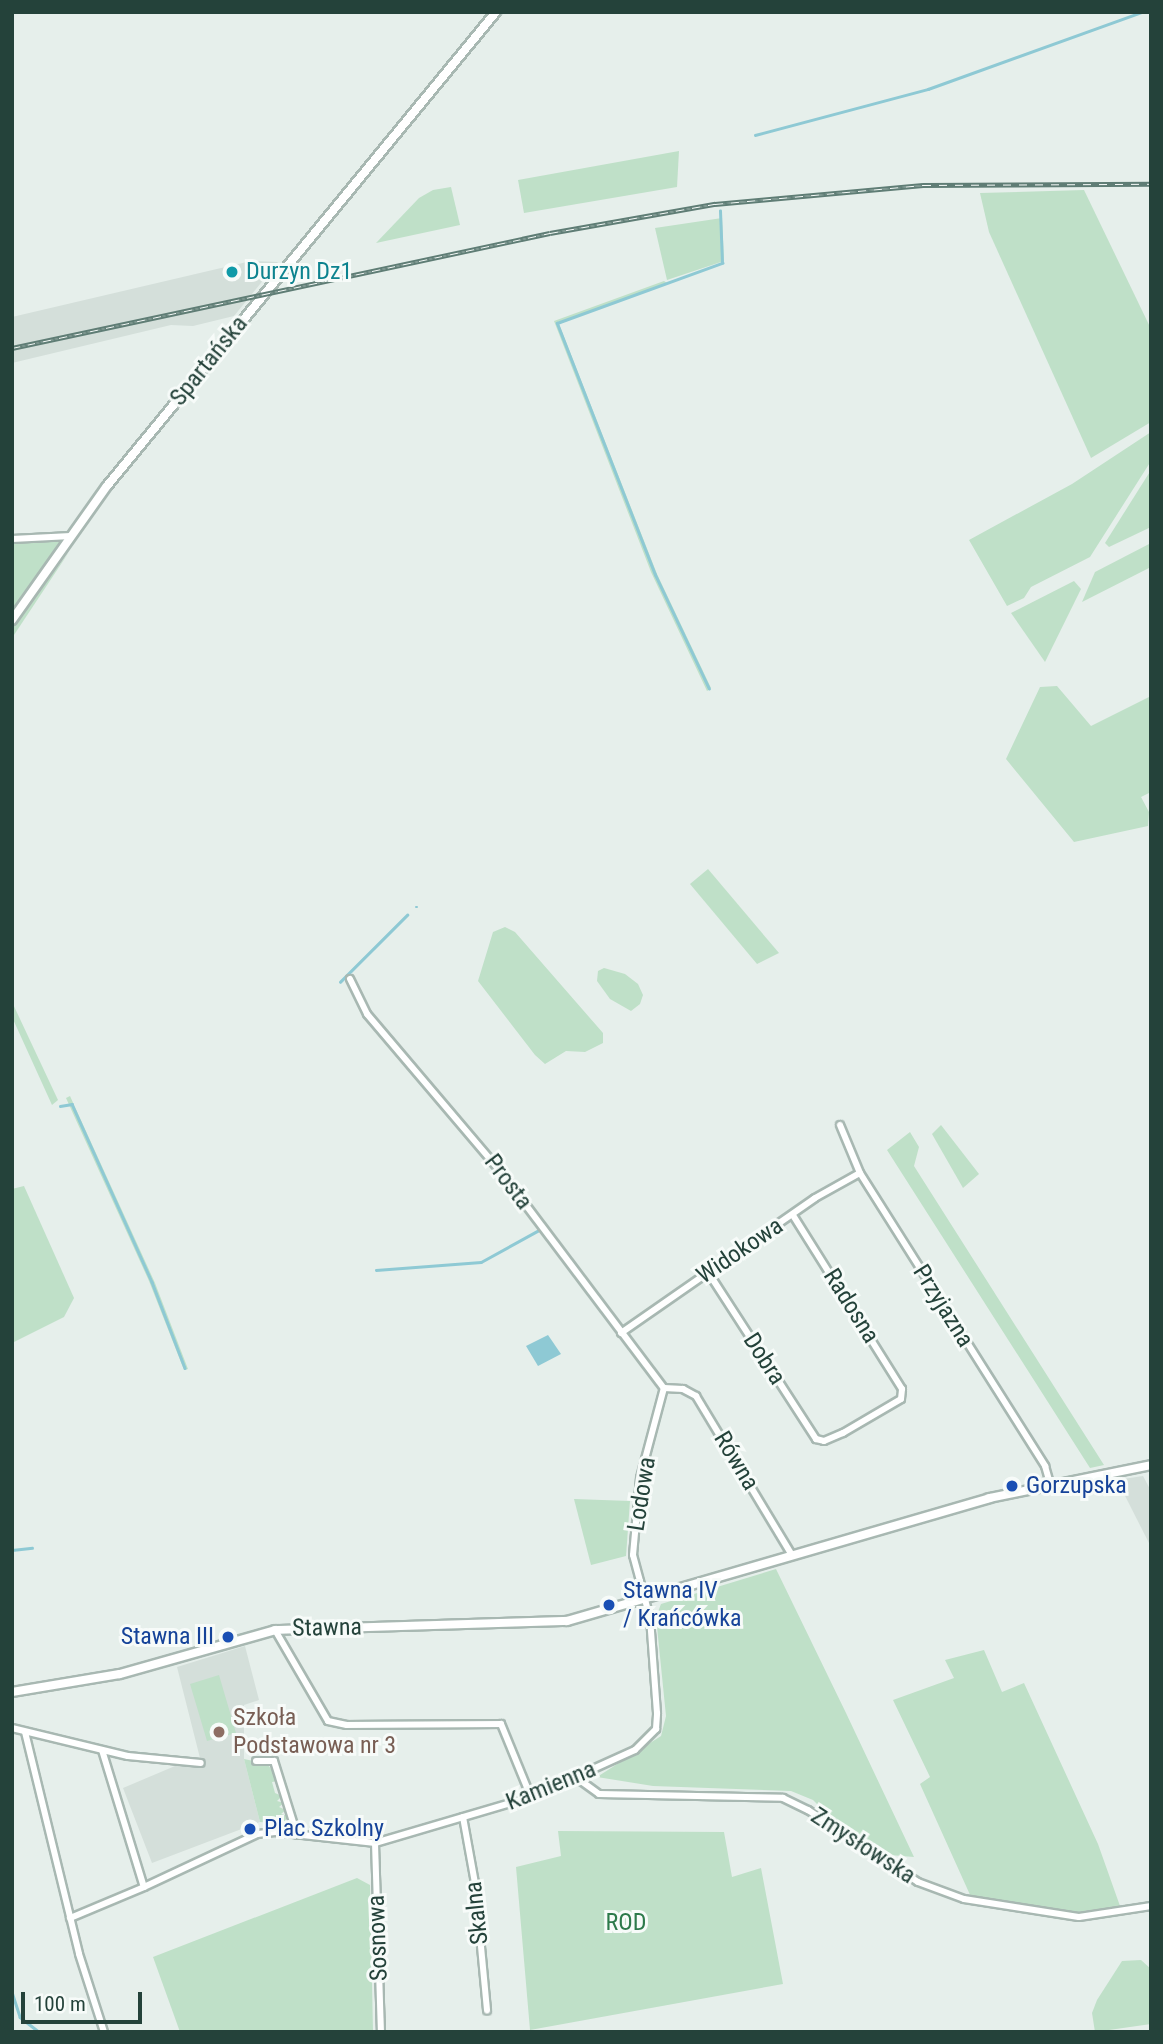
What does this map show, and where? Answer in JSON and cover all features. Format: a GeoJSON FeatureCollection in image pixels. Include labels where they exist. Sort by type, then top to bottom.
{"type":"FeatureCollection","features":[{"type":"Feature","properties":{"kind":"street","name":"Spartańska"},"geometry":{"type":"LineString","coordinates":[[12,620],[71,536],[197,374],[496,12]]}},
{"type":"Feature","properties":{"kind":"street"},"geometry":{"type":"LineString","coordinates":[[12,539],[71,536]]}},
{"type":"Feature","properties":{"kind":"street","name":"Prosta"},"geometry":{"type":"LineString","coordinates":[[350,979],[367,1014],[494,1162],[664,1388]]}},
{"type":"Feature","properties":{"kind":"street","name":"Przyjazna"},"geometry":{"type":"LineString","coordinates":[[841,1125],[860,1172],[1045,1466],[1050,1484]]}},
{"type":"Feature","properties":{"kind":"street","name":"Widokowa"},"geometry":{"type":"LineString","coordinates":[[621,1333],[860,1172]]}},
{"type":"Feature","properties":{"kind":"street","name":"Radosna"},"geometry":{"type":"LineString","coordinates":[[793,1215],[902,1389],[901,1399],[824,1441]]}},
{"type":"Feature","properties":{"kind":"street","name":"Dobra"},"geometry":{"type":"LineString","coordinates":[[708,1272],[816,1439],[824,1441]]}},
{"type":"Feature","properties":{"kind":"street","name":"Równa"},"geometry":{"type":"LineString","coordinates":[[664,1388],[683,1388],[696,1396],[792,1555]]}},
{"type":"Feature","properties":{"kind":"street","name":"Lodowa"},"geometry":{"type":"LineString","coordinates":[[646,1601],[634,1564],[636,1513],[642,1468],[664,1388]]}},
{"type":"Feature","properties":{"kind":"street"},"geometry":{"type":"LineString","coordinates":[[646,1601],[792,1555],[1050,1484],[1151,1465]]}},
{"type":"Feature","properties":{"kind":"street","name":"Stawna"},"geometry":{"type":"LineString","coordinates":[[12,1692],[120,1674],[275,1630],[545,1624],[646,1601]]}},
{"type":"Feature","properties":{"kind":"street","name":"Kamienna"},"geometry":{"type":"LineString","coordinates":[[70,1918],[144,1887],[241,1839],[275,1832],[310,1838],[375,1843],[531,1797],[635,1750],[656,1729],[646,1601]]}},
{"type":"Feature","properties":{"kind":"street"},"geometry":{"type":"LineString","coordinates":[[275,1630],[328,1721],[347,1725],[501,1724],[507,1728],[531,1797]]}},
{"type":"Feature","properties":{"kind":"street"},"geometry":{"type":"LineString","coordinates":[[12,1728],[138,1757],[201,1763]]}},
{"type":"Feature","properties":{"kind":"street"},"geometry":{"type":"LineString","coordinates":[[25,1732],[70,1918],[104,2032]]}},
{"type":"Feature","properties":{"kind":"street"},"geometry":{"type":"LineString","coordinates":[[102,1750],[144,1887]]}},
{"type":"Feature","properties":{"kind":"street"},"geometry":{"type":"LineString","coordinates":[[256,1761],[274,1761],[297,1835]]}},
{"type":"Feature","properties":{"kind":"street","name":"Zmysłowska"},"geometry":{"type":"LineString","coordinates":[[577,1778],[599,1794],[783,1798],[808,1810],[918,1882],[964,1899],[1079,1917],[1151,1906]]}},
{"type":"Feature","properties":{"kind":"street","name":"Skalna"},"geometry":{"type":"LineString","coordinates":[[463,1817],[475,1883],[487,2010]]}},
{"type":"Feature","properties":{"kind":"street","name":"Sosnowa"},"geometry":{"type":"LineString","coordinates":[[375,1843],[381,2032]]}},
{"type":"Feature","properties":{"kind":"shaded area"},"geometry":{"type":"Polygon","coordinates":[[[251,261],[278,262],[234,316],[193,326],[171,325],[12,363],[12,317],[251,261]]]}},
{"type":"Feature","properties":{"kind":"shaded area"},"geometry":{"type":"Polygon","coordinates":[[[1143,1476],[1151,1491],[1151,1547],[1117,1480],[1143,1476]]]}},
{"type":"Feature","properties":{"kind":"shaded area","name":"Szkoła Podstawowa nr 3"},"geometry":{"type":"Polygon","coordinates":[[[245,1646],[259,1700],[244,1705],[244,1759],[260,1822],[152,1863],[123,1788],[175,1766],[202,1766],[177,1667],[245,1646]]]}},
{"type":"Feature","properties":{"kind":"green space"},"geometry":{"type":"Polygon","coordinates":[[[679,151],[677,187],[524,213],[518,180],[679,151]]]}},
{"type":"Feature","properties":{"kind":"green space"},"geometry":{"type":"Polygon","coordinates":[[[451,187],[460,225],[376,243],[419,198],[433,190],[451,187]]]}},
{"type":"Feature","properties":{"kind":"green space"},"geometry":{"type":"Polygon","coordinates":[[[1084,190],[1151,329],[1151,422],[1091,458],[989,232],[980,193],[1084,190]]]}},
{"type":"Feature","properties":{"kind":"green space"},"geometry":{"type":"Polygon","coordinates":[[[722,218],[724,261],[667,280],[655,228],[722,218]]]}},
{"type":"Feature","properties":{"kind":"green space"},"geometry":{"type":"Polygon","coordinates":[[[664,281],[667,283],[559,324],[657,574],[711,688],[707,691],[651,572],[554,321],[664,281]]]}},
{"type":"Feature","properties":{"kind":"green space"},"geometry":{"type":"Polygon","coordinates":[[[1151,432],[1151,461],[1090,557],[1031,587],[1024,598],[1007,606],[969,540],[1072,484],[1151,432]]]}},
{"type":"Feature","properties":{"kind":"green space"},"geometry":{"type":"Polygon","coordinates":[[[1151,470],[1151,527],[1109,547],[1105,543],[1151,470]]]}},
{"type":"Feature","properties":{"kind":"green space"},"geometry":{"type":"Polygon","coordinates":[[[60,539],[61,542],[12,610],[12,541],[60,539]]]}},
{"type":"Feature","properties":{"kind":"green space"},"geometry":{"type":"Polygon","coordinates":[[[1151,543],[1151,567],[1082,602],[1095,572],[1151,543]]]}},
{"type":"Feature","properties":{"kind":"green space"},"geometry":{"type":"Polygon","coordinates":[[[69,552],[12,638],[12,628],[69,552]]]}},
{"type":"Feature","properties":{"kind":"green space"},"geometry":{"type":"Polygon","coordinates":[[[1074,581],[1081,589],[1045,662],[1011,613],[1074,581]]]}},
{"type":"Feature","properties":{"kind":"green space"},"geometry":{"type":"Polygon","coordinates":[[[1057,686],[1091,726],[1151,696],[1151,792],[1141,797],[1149,812],[1148,826],[1074,842],[1006,759],[1040,687],[1057,686]]]}},
{"type":"Feature","properties":{"kind":"green space"},"geometry":{"type":"Polygon","coordinates":[[[708,869],[779,953],[757,964],[690,884],[708,869]]]}},
{"type":"Feature","properties":{"kind":"green space"},"geometry":{"type":"Polygon","coordinates":[[[505,927],[515,932],[603,1033],[603,1043],[585,1052],[566,1051],[545,1064],[535,1055],[478,981],[493,932],[505,927]]]}},
{"type":"Feature","properties":{"kind":"green space"},"geometry":{"type":"Polygon","coordinates":[[[604,968],[625,974],[638,984],[643,995],[640,1004],[631,1011],[610,999],[597,981],[598,971],[604,968]]]}},
{"type":"Feature","properties":{"kind":"green space"},"geometry":{"type":"Polygon","coordinates":[[[12,1002],[58,1100],[52,1105],[12,1017],[12,1002]]]}},
{"type":"Feature","properties":{"kind":"green space"},"geometry":{"type":"Polygon","coordinates":[[[70,1096],[155,1283],[188,1369],[184,1370],[149,1281],[66,1098],[70,1096]]]}},
{"type":"Feature","properties":{"kind":"green space"},"geometry":{"type":"Polygon","coordinates":[[[941,1125],[979,1174],[963,1188],[932,1134],[941,1125]]]}},
{"type":"Feature","properties":{"kind":"green space"},"geometry":{"type":"Polygon","coordinates":[[[910,1132],[919,1147],[914,1166],[1104,1465],[1090,1468],[887,1150],[910,1132]]]}},
{"type":"Feature","properties":{"kind":"green space"},"geometry":{"type":"Polygon","coordinates":[[[24,1186],[74,1298],[64,1317],[12,1343],[12,1189],[24,1186]]]}},
{"type":"Feature","properties":{"kind":"green space"},"geometry":{"type":"Polygon","coordinates":[[[574,1499],[630,1501],[626,1556],[591,1565],[574,1499]]]}},
{"type":"Feature","properties":{"kind":"green space"},"geometry":{"type":"Polygon","coordinates":[[[776,1569],[914,1857],[890,1855],[845,1832],[813,1800],[791,1791],[653,1786],[597,1777],[661,1736],[666,1716],[656,1617],[661,1604],[776,1569]]]}},
{"type":"Feature","properties":{"kind":"green space"},"geometry":{"type":"Polygon","coordinates":[[[984,1650],[1002,1692],[1024,1683],[1098,1844],[1120,1906],[1077,1912],[971,1897],[920,1784],[930,1777],[893,1700],[954,1678],[945,1660],[984,1650]]]}},
{"type":"Feature","properties":{"kind":"green space"},"geometry":{"type":"Polygon","coordinates":[[[219,1675],[236,1733],[207,1741],[190,1684],[219,1675]]]}},
{"type":"Feature","properties":{"kind":"green space"},"geometry":{"type":"Polygon","coordinates":[[[244,1759],[267,1764],[272,1770],[278,1781],[272,1782],[275,1793],[282,1796],[277,1801],[284,1803],[279,1807],[286,1810],[281,1814],[288,1816],[283,1824],[260,1822],[244,1759]]]}},
{"type":"Feature","properties":{"kind":"green space","name":"ROD"},"geometry":{"type":"Polygon","coordinates":[[[558,1831],[724,1832],[732,1877],[761,1868],[783,1984],[530,2030],[516,1867],[561,1856],[558,1831]]]}},
{"type":"Feature","properties":{"kind":"green space"},"geometry":{"type":"Polygon","coordinates":[[[357,1878],[370,1885],[373,2032],[180,2032],[153,1957],[357,1878]]]}},
{"type":"Feature","properties":{"kind":"green space"},"geometry":{"type":"Polygon","coordinates":[[[1141,1960],[1151,1969],[1151,2024],[1095,2032],[1092,2013],[1097,2000],[1122,1961],[1141,1960]]]}},
{"type":"Feature","properties":{"kind":"water"},"geometry":{"type":"Polygon","coordinates":[[[548,1335],[561,1354],[538,1366],[526,1346],[548,1335]]]}},
{"type":"Feature","properties":{"kind":"waterway"},"geometry":{"type":"LineString","coordinates":[[755,135],[928,89],[1142,12]]}},
{"type":"Feature","properties":{"kind":"waterway"},"geometry":{"type":"LineString","coordinates":[[709,689],[655,575],[557,323],[722,263],[720,211]]}},
{"type":"Feature","properties":{"kind":"waterway"},"geometry":{"type":"LineString","coordinates":[[340,982],[407,915]]}},
{"type":"Feature","properties":{"kind":"waterway"},"geometry":{"type":"LineString","coordinates":[[60,1106],[72,1104],[152,1282],[185,1368]]}},
{"type":"Feature","properties":{"kind":"waterway"},"geometry":{"type":"LineString","coordinates":[[376,1270],[481,1262],[539,1230]]}},
{"type":"Feature","properties":{"kind":"waterway"},"geometry":{"type":"LineString","coordinates":[[12,1550],[32,1548]]}},
{"type":"Feature","properties":{"kind":"waterway"},"geometry":{"type":"LineString","coordinates":[[12,1992],[20,2017],[39,2032]]}},
{"type":"Feature","properties":{"kind":"railway"},"geometry":{"type":"LineString","coordinates":[[12,348],[550,233],[715,204],[923,185],[1151,184]]}},
{"type":"Feature","properties":{"kind":"place","name":"Durzyn Dz1"},"geometry":{"type":"Point","coordinates":[232,272]}},
{"type":"Feature","properties":{"kind":"place","name":"Gorzupska"},"geometry":{"type":"Point","coordinates":[1012,1486]}},
{"type":"Feature","properties":{"kind":"place","name":"Stawna IV / Krańcówka"},"geometry":{"type":"Point","coordinates":[609,1605]}},
{"type":"Feature","properties":{"kind":"place","name":"Stawna III"},"geometry":{"type":"Point","coordinates":[228,1637]}},
{"type":"Feature","properties":{"kind":"place","name":"Szkoła Podstawowa nr 3"},"geometry":{"type":"Point","coordinates":[219,1732]}},
{"type":"Feature","properties":{"kind":"place","name":"Plac Szkolny"},"geometry":{"type":"Point","coordinates":[250,1829]}}]}
